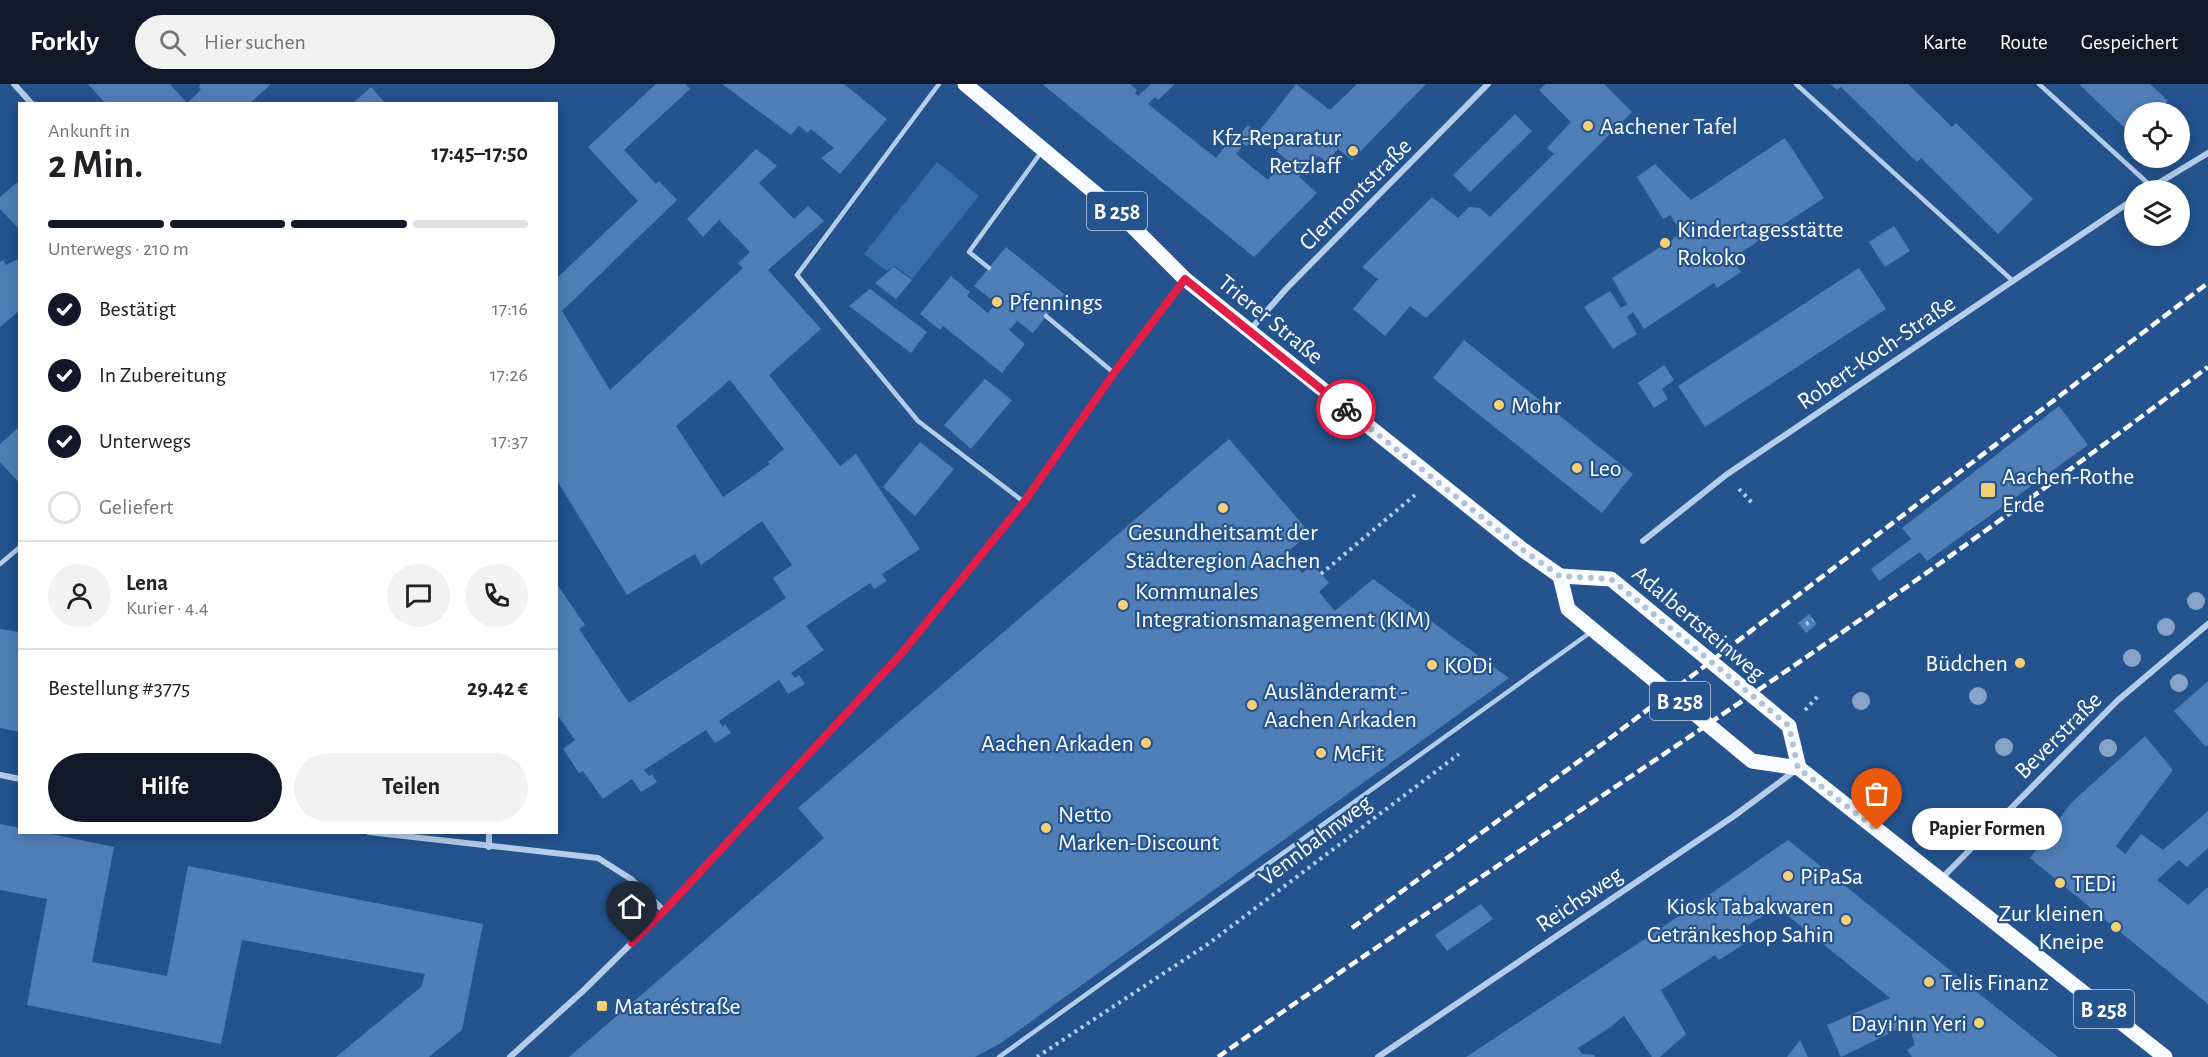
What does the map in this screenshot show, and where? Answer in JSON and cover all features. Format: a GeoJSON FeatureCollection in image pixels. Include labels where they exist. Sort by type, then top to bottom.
{"type":"FeatureCollection","features":[{"type":"Feature","properties":{"kind":"main road","name":"Trierer Straße"},"geometry":{"type":"LineString","coordinates":[[965,84],[1119,213],[1185,279],[1523,550],[1560,576]]}},
{"type":"Feature","properties":{"kind":"main road","name":"B 258"},"geometry":{"type":"LineString","coordinates":[[1560,576],[1568,609],[1752,760],[1798,768],[1941,879],[2161,1056]]}},
{"type":"Feature","properties":{"kind":"main road","name":"Adalbertsteinweg"},"geometry":{"type":"LineString","coordinates":[[1560,576],[1611,579],[1789,726],[1798,768]]}},
{"type":"Feature","properties":{"kind":"street"},"geometry":{"type":"LineString","coordinates":[[14,84],[31,102]]}},
{"type":"Feature","properties":{"kind":"street","name":"Clermontstraße"},"geometry":{"type":"LineString","coordinates":[[1249,331],[1286,289],[1488,84]]}},
{"type":"Feature","properties":{"kind":"street"},"geometry":{"type":"LineString","coordinates":[[2164,180],[2208,153]]}},
{"type":"Feature","properties":{"kind":"street","name":"Robert-Koch-Straße"},"geometry":{"type":"LineString","coordinates":[[1643,541],[1726,475],[2124,206]]}},
{"type":"Feature","properties":{"kind":"street"},"geometry":{"type":"LineString","coordinates":[[510,1057],[583,991],[664,911],[901,654],[1024,502],[1114,373],[1185,279]]}},
{"type":"Feature","properties":{"kind":"street","name":"Beverstraße"},"geometry":{"type":"LineString","coordinates":[[1941,879],[2117,701],[2208,624]]}},
{"type":"Feature","properties":{"kind":"street","name":"Reichsweg"},"geometry":{"type":"LineString","coordinates":[[1378,1057],[1734,816],[1798,768]]}},
{"type":"Feature","properties":{"kind":"street"},"geometry":{"type":"LineString","coordinates":[[0,775],[18,779]]}},
{"type":"Feature","properties":{"kind":"street"},"geometry":{"type":"LineString","coordinates":[[385,834],[598,858],[631,879],[664,911]]}},
{"type":"Feature","properties":{"kind":"street"},"geometry":{"type":"LineString","coordinates":[[489,834],[489,847]]}},
{"type":"Feature","properties":{"kind":"lane"},"geometry":{"type":"LineString","coordinates":[[939,84],[797,274],[918,422],[1024,502]]}},
{"type":"Feature","properties":{"kind":"lane"},"geometry":{"type":"LineString","coordinates":[[1796,84],[2013,281]]}},
{"type":"Feature","properties":{"kind":"lane"},"geometry":{"type":"LineString","coordinates":[[2039,84],[2140,180]]}},
{"type":"Feature","properties":{"kind":"lane"},"geometry":{"type":"LineString","coordinates":[[989,268],[969,252],[1044,148]]}},
{"type":"Feature","properties":{"kind":"lane"},"geometry":{"type":"LineString","coordinates":[[1046,316],[1114,373]]}},
{"type":"Feature","properties":{"kind":"lane"},"geometry":{"type":"LineString","coordinates":[[0,564],[18,549]]}},
{"type":"Feature","properties":{"kind":"lane"},"geometry":{"type":"LineString","coordinates":[[999,1057],[1594,630]]}},
{"type":"Feature","properties":{"kind":"path"},"geometry":{"type":"LineString","coordinates":[[1322,574],[1434,478]]}},
{"type":"Feature","properties":{"kind":"path"},"geometry":{"type":"LineString","coordinates":[[1806,624],[1813,620]]}},
{"type":"Feature","properties":{"kind":"path","name":"Vennbahnweg"},"geometry":{"type":"LineString","coordinates":[[1037,1057],[1208,944],[1464,750]]}},
{"type":"Feature","properties":{"kind":"shaded area"},"geometry":{"type":"Polygon","coordinates":[[[937,162],[979,196],[912,279],[895,266],[887,271],[864,254],[937,162]]]}},
{"type":"Feature","properties":{"kind":"building"},"geometry":{"type":"Polygon","coordinates":[[[88,84],[170,84],[186,102],[104,102],[88,84]]]}},
{"type":"Feature","properties":{"kind":"building"},"geometry":{"type":"Polygon","coordinates":[[[200,84],[271,84],[251,102],[188,102],[201,90],[200,84]]]}},
{"type":"Feature","properties":{"kind":"building"},"geometry":{"type":"Polygon","coordinates":[[[656,84],[686,84],[690,89],[624,150],[656,184],[659,181],[677,200],[562,311],[610,390],[743,268],[738,263],[750,252],[719,220],[703,237],[687,219],[756,149],[777,166],[759,183],[794,219],[808,206],[824,221],[768,270],[821,329],[769,375],[840,466],[856,454],[920,549],[882,574],[887,581],[874,589],[870,583],[806,626],[824,650],[791,673],[795,678],[799,675],[805,684],[788,694],[779,680],[719,721],[723,727],[725,724],[731,733],[715,743],[706,730],[644,770],[649,776],[652,774],[657,782],[641,792],[632,779],[603,799],[583,771],[579,773],[563,749],[575,740],[558,716],[558,586],[585,625],[579,629],[629,703],[786,598],[773,578],[792,565],[762,521],[701,565],[695,554],[627,595],[558,482],[558,277],[638,201],[588,147],[656,84]],[[730,380],[676,426],[723,497],[770,464],[768,462],[784,449],[730,380]]]}},
{"type":"Feature","properties":{"kind":"building"},"geometry":{"type":"Polygon","coordinates":[[[722,84],[844,84],[887,119],[840,174],[821,158],[834,148],[811,129],[808,133],[799,126],[791,135],[722,84]]]}},
{"type":"Feature","properties":{"kind":"building"},"geometry":{"type":"Polygon","coordinates":[[[1042,84],[1130,84],[1137,90],[1135,93],[1138,96],[1151,84],[1175,84],[1158,100],[1155,97],[1148,104],[1216,158],[1234,135],[1237,138],[1248,125],[1258,133],[1296,84],[1330,110],[1357,84],[1426,84],[1352,160],[1338,149],[1327,162],[1318,156],[1299,177],[1317,193],[1254,257],[1042,84]],[[1256,135],[1236,154],[1268,180],[1286,159],[1256,135]]]}},
{"type":"Feature","properties":{"kind":"building"},"geometry":{"type":"Polygon","coordinates":[[[1546,84],[1604,84],[1632,112],[1426,318],[1410,306],[1385,336],[1353,309],[1378,279],[1362,267],[1432,197],[1458,218],[1469,207],[1480,208],[1490,217],[1554,154],[1547,148],[1571,122],[1539,90],[1546,84]]]}},
{"type":"Feature","properties":{"kind":"building"},"geometry":{"type":"Polygon","coordinates":[[[1830,84],[1908,84],[1952,127],[1956,123],[2033,199],[1998,234],[1921,158],[1917,162],[1841,87],[1837,90],[1830,84]]]}},
{"type":"Feature","properties":{"kind":"building"},"geometry":{"type":"Polygon","coordinates":[[[2079,84],[2150,84],[2168,101],[2124,102],[2124,127],[2079,84]]]}},
{"type":"Feature","properties":{"kind":"building"},"geometry":{"type":"Polygon","coordinates":[[[371,87],[384,102],[354,102],[371,87]]]}},
{"type":"Feature","properties":{"kind":"building"},"geometry":{"type":"Polygon","coordinates":[[[1515,114],[1532,131],[1470,192],[1453,175],[1515,114]]]}},
{"type":"Feature","properties":{"kind":"building"},"geometry":{"type":"Polygon","coordinates":[[[1785,138],[1824,198],[1731,259],[1741,272],[1717,288],[1714,283],[1644,329],[1633,312],[1627,317],[1637,334],[1613,349],[1584,307],[1610,291],[1621,308],[1627,304],[1612,278],[1682,233],[1670,215],[1663,219],[1637,177],[1655,164],[1691,200],[1785,138]]]}},
{"type":"Feature","properties":{"kind":"building"},"geometry":{"type":"Polygon","coordinates":[[[18,182],[18,228],[0,209],[0,197],[18,182]]]}},
{"type":"Feature","properties":{"kind":"building"},"geometry":{"type":"Polygon","coordinates":[[[1894,226],[1910,251],[1885,267],[1869,242],[1894,226]]]}},
{"type":"Feature","properties":{"kind":"building"},"geometry":{"type":"Polygon","coordinates":[[[1006,247],[1064,294],[1033,333],[1017,321],[1009,330],[1025,344],[1002,373],[943,326],[940,330],[920,314],[951,276],[970,292],[967,296],[988,313],[996,303],[974,286],[1006,247]]]}},
{"type":"Feature","properties":{"kind":"building"},"geometry":{"type":"Polygon","coordinates":[[[18,259],[18,312],[0,327],[0,262],[3,260],[6,265],[18,259]]]}},
{"type":"Feature","properties":{"kind":"building"},"geometry":{"type":"Polygon","coordinates":[[[894,267],[912,280],[896,299],[875,283],[894,267]]]}},
{"type":"Feature","properties":{"kind":"building"},"geometry":{"type":"Polygon","coordinates":[[[1859,268],[1886,309],[1705,427],[1678,386],[1859,268]]]}},
{"type":"Feature","properties":{"kind":"building"},"geometry":{"type":"Polygon","coordinates":[[[870,289],[927,332],[911,353],[849,306],[870,289]]]}},
{"type":"Feature","properties":{"kind":"building"},"geometry":{"type":"Polygon","coordinates":[[[1464,340],[1633,474],[1602,513],[1433,378],[1464,340]]]}},
{"type":"Feature","properties":{"kind":"building"},"geometry":{"type":"Polygon","coordinates":[[[1664,365],[1674,380],[1662,389],[1668,399],[1654,408],[1638,383],[1664,365]]]}},
{"type":"Feature","properties":{"kind":"building"},"geometry":{"type":"Polygon","coordinates":[[[985,379],[1012,400],[971,449],[944,425],[985,379]]]}},
{"type":"Feature","properties":{"kind":"building"},"geometry":{"type":"Polygon","coordinates":[[[2059,406],[2088,445],[1927,561],[1920,552],[1879,581],[1871,569],[1911,539],[1902,528],[2059,406]]]}},
{"type":"Feature","properties":{"kind":"building"},"geometry":{"type":"Polygon","coordinates":[[[18,428],[18,482],[0,462],[0,444],[18,428]]]}},
{"type":"Feature","properties":{"kind":"building","name":"Aachen Arkaden"},"geometry":{"type":"Polygon","coordinates":[[[1229,439],[1310,533],[1286,553],[1302,573],[1313,565],[1329,583],[1319,592],[1335,611],[1373,579],[1509,678],[1001,1043],[975,1057],[569,1057],[824,838],[798,808],[1229,439]]]}},
{"type":"Feature","properties":{"kind":"building"},"geometry":{"type":"Polygon","coordinates":[[[920,442],[954,469],[915,516],[883,487],[920,442]]]}},
{"type":"Feature","properties":{"kind":"building"},"geometry":{"type":"Polygon","coordinates":[[[1809,614],[1817,624],[1806,633],[1798,623],[1809,614]]]}},
{"type":"Feature","properties":{"kind":"building"},"geometry":{"type":"Polygon","coordinates":[[[0,629],[18,632],[18,732],[0,728],[0,629]]]}},
{"type":"Feature","properties":{"kind":"building"},"geometry":{"type":"Polygon","coordinates":[[[2208,681],[2208,745],[2206,747],[2174,711],[2208,681]]]}},
{"type":"Feature","properties":{"kind":"building"},"geometry":{"type":"Polygon","coordinates":[[[2145,736],[2173,770],[2116,846],[2125,854],[2141,834],[2163,850],[2208,811],[2208,848],[2187,867],[2179,860],[2157,880],[2188,905],[2208,887],[2208,1004],[2030,858],[2071,803],[2145,736]]]}},
{"type":"Feature","properties":{"kind":"building"},"geometry":{"type":"Polygon","coordinates":[[[0,824],[18,828],[18,834],[52,834],[114,847],[92,962],[167,976],[188,866],[483,924],[462,1030],[429,1057],[336,1057],[421,987],[425,974],[242,940],[221,1044],[27,1005],[47,899],[0,890],[0,824]]]}},
{"type":"Feature","properties":{"kind":"building"},"geometry":{"type":"Polygon","coordinates":[[[1788,840],[2058,1057],[1912,1057],[1907,1050],[1915,1045],[1911,1032],[1923,1024],[1914,1016],[1908,1024],[1841,1057],[1827,1025],[1890,998],[1777,907],[1737,932],[1744,944],[1719,960],[1715,955],[1661,990],[1686,1034],[1660,1057],[1652,1057],[1624,1016],[1578,1048],[1582,1054],[1595,1057],[1466,1057],[1660,929],[1788,840]]]}},
{"type":"Feature","properties":{"kind":"building"},"geometry":{"type":"Polygon","coordinates":[[[1481,904],[1493,919],[1447,951],[1435,935],[1481,904]]]}},
{"type":"Feature","properties":{"kind":"building"},"geometry":{"type":"Polygon","coordinates":[[[1800,1040],[1808,1057],[1787,1057],[1800,1040]]]}},
{"type":"Feature","properties":{"kind":"railway"},"geometry":{"type":"LineString","coordinates":[[1352,928],[1605,742],[2208,283]]}},
{"type":"Feature","properties":{"kind":"railway"},"geometry":{"type":"LineString","coordinates":[[1218,1057],[1844,631],[2027,501],[2208,367]]}},
{"type":"Feature","properties":{"kind":"way so far"},"geometry":{"type":"LineString","coordinates":[[1346,409],[1523,550],[1560,576],[1611,579],[1789,726],[1798,768],[1877,830]]}},
{"type":"Feature","properties":{"kind":"place","name":"Aachener Tafel"},"geometry":{"type":"Point","coordinates":[1588,126]}},
{"type":"Feature","properties":{"kind":"place","name":"Kfz-Reparatur Retzlaff"},"geometry":{"type":"Point","coordinates":[1353,151]}},
{"type":"Feature","properties":{"kind":"place","name":"Kindertagesstätte Rokoko"},"geometry":{"type":"Point","coordinates":[1665,243]}},
{"type":"Feature","properties":{"kind":"place","name":"Pfennings"},"geometry":{"type":"Point","coordinates":[997,302]}},
{"type":"Feature","properties":{"kind":"place","name":"Mohr"},"geometry":{"type":"Point","coordinates":[1499,405]}},
{"type":"Feature","properties":{"kind":"place","name":"Leo"},"geometry":{"type":"Point","coordinates":[1577,468]}},
{"type":"Feature","properties":{"kind":"place","name":"Aachen-Rothe Erde"},"geometry":{"type":"Point","coordinates":[1988,490]}},
{"type":"Feature","properties":{"kind":"place","name":"Gesundheitsamt der Städteregion Aachen"},"geometry":{"type":"Point","coordinates":[1223,508]}},
{"type":"Feature","properties":{"kind":"place","name":"Kommunales Integrationsmanagement (KIM)"},"geometry":{"type":"Point","coordinates":[1123,605]}},
{"type":"Feature","properties":{"kind":"place","name":"Büdchen"},"geometry":{"type":"Point","coordinates":[2020,663]}},
{"type":"Feature","properties":{"kind":"place","name":"KODi"},"geometry":{"type":"Point","coordinates":[1432,665]}},
{"type":"Feature","properties":{"kind":"place","name":"Ausländeramt - Aachen Arkaden"},"geometry":{"type":"Point","coordinates":[1252,705]}},
{"type":"Feature","properties":{"kind":"place","name":"Aachen Arkaden"},"geometry":{"type":"Point","coordinates":[1146,743]}},
{"type":"Feature","properties":{"kind":"place","name":"McFit"},"geometry":{"type":"Point","coordinates":[1321,753]}},
{"type":"Feature","properties":{"kind":"place","name":"Netto Marken-Discount"},"geometry":{"type":"Point","coordinates":[1046,828]}},
{"type":"Feature","properties":{"kind":"place","name":"Papier Formen"},"geometry":{"type":"Point","coordinates":[1877,830]}},
{"type":"Feature","properties":{"kind":"place","name":"PiPaSa"},"geometry":{"type":"Point","coordinates":[1788,876]}},
{"type":"Feature","properties":{"kind":"place","name":"TEDi"},"geometry":{"type":"Point","coordinates":[2060,883]}},
{"type":"Feature","properties":{"kind":"place","name":"Kiosk Tabakwaren Getränkeshop Sahin"},"geometry":{"type":"Point","coordinates":[1846,920]}},
{"type":"Feature","properties":{"kind":"place","name":"Zur kleinen Kneipe"},"geometry":{"type":"Point","coordinates":[2116,927]}},
{"type":"Feature","properties":{"kind":"place","name":"Telis Finanz"},"geometry":{"type":"Point","coordinates":[1929,982]}},
{"type":"Feature","properties":{"kind":"place","name":"Mataréstraße"},"geometry":{"type":"Point","coordinates":[602,1006]}},
{"type":"Feature","properties":{"kind":"place","name":"Dayı'nın Yeri"},"geometry":{"type":"Point","coordinates":[1979,1023]}},
{"type":"Feature","properties":{"kind":"route"},"geometry":{"type":"LineString","coordinates":[[632,943],[753,816],[901,654],[1024,502],[1114,373],[1185,279],[1346,409]]}}]}
